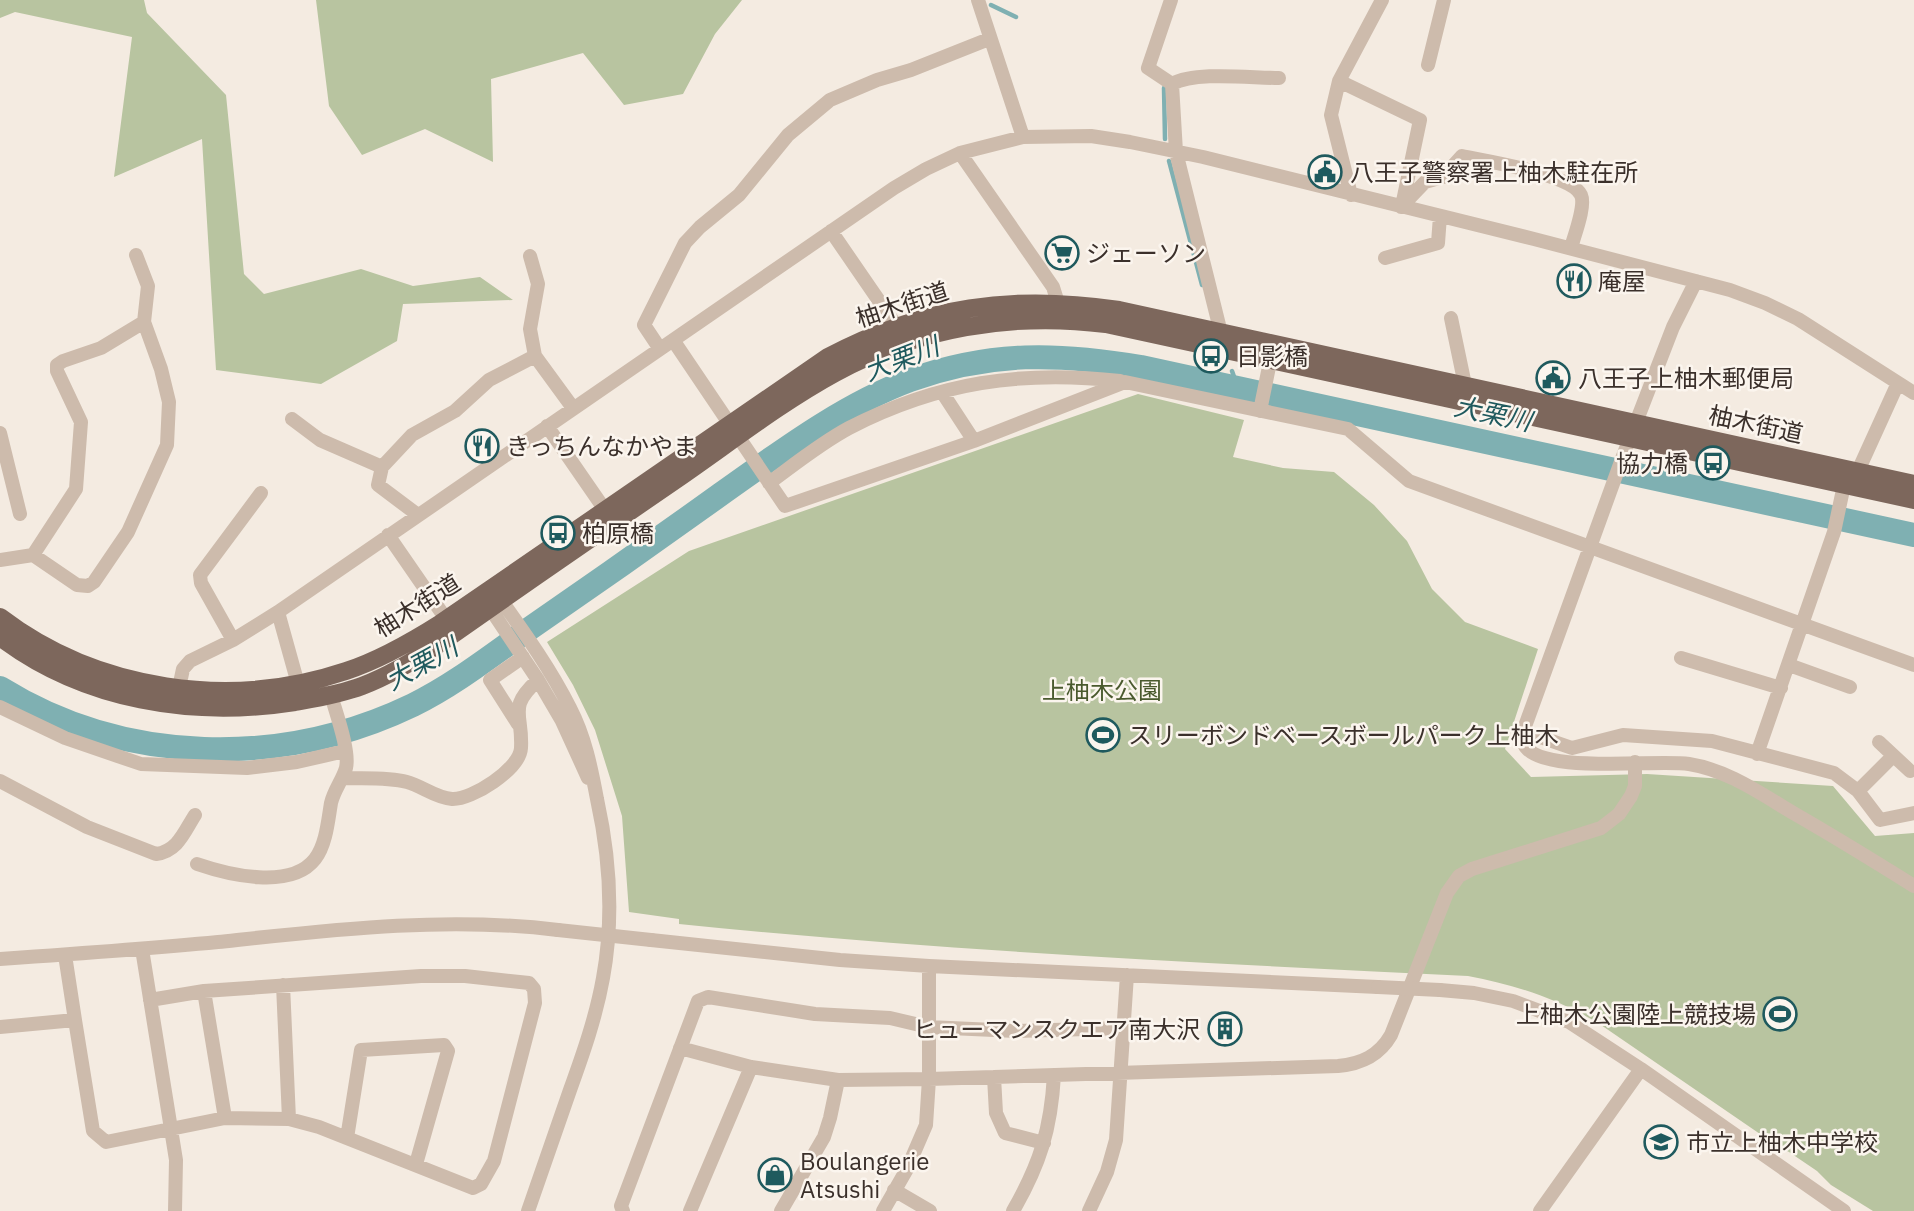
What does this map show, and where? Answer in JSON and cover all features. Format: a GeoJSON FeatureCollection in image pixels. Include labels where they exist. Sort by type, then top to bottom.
{"type":"FeatureCollection","features":[{"type":"Feature","properties":{"kind":"main road","name":"柚木街道"},"geometry":{"type":"LineString","coordinates":[[0,617],[30,637],[80,662],[177,698],[237,709],[331,695],[363,686],[402,667],[734,431],[828,358],[897,327],[955,310],[1027,302],[1119,310],[1221,333],[1272,351],[1634,430],[1858,471],[1914,484]]}},
{"type":"Feature","properties":{"kind":"main road","name":"柚木街道"},"geometry":{"type":"LineString","coordinates":[[0,638],[36,661],[81,681],[133,698],[177,698],[298,684],[346,671],[408,643],[446,619],[493,600],[605,510],[734,431],[867,357],[929,334],[1030,320],[1075,320],[1465,385],[1844,485],[1914,499]]}},
{"type":"Feature","properties":{"kind":"street"},"geometry":{"type":"LineString","coordinates":[[978,0],[1023,137]]}},
{"type":"Feature","properties":{"kind":"street"},"geometry":{"type":"LineString","coordinates":[[1171,0],[1148,68],[1172,84]]}},
{"type":"Feature","properties":{"kind":"street"},"geometry":{"type":"LineString","coordinates":[[1351,195],[1331,115],[1339,81],[1382,0]]}},
{"type":"Feature","properties":{"kind":"street"},"geometry":{"type":"LineString","coordinates":[[1428,65],[1444,0]]}},
{"type":"Feature","properties":{"kind":"street"},"geometry":{"type":"LineString","coordinates":[[660,349],[644,325],[678,255],[700,227],[739,195],[789,135],[830,100],[846,92],[989,39]]}},
{"type":"Feature","properties":{"kind":"street"},"geometry":{"type":"LineString","coordinates":[[1172,84],[1204,78],[1279,78]]}},
{"type":"Feature","properties":{"kind":"street"},"geometry":{"type":"LineString","coordinates":[[1339,81],[1420,120],[1401,207]]}},
{"type":"Feature","properties":{"kind":"street"},"geometry":{"type":"LineString","coordinates":[[1172,84],[1176,152],[1221,333]]}},
{"type":"Feature","properties":{"kind":"street"},"geometry":{"type":"LineString","coordinates":[[177,698],[183,669],[190,662],[233,640],[278,612],[910,178],[960,153],[1023,137],[1091,136],[1176,152],[1696,281],[1741,294],[1788,313],[1914,393]]}},
{"type":"Feature","properties":{"kind":"street"},"geometry":{"type":"LineString","coordinates":[[960,153],[1053,288],[1058,303]]}},
{"type":"Feature","properties":{"kind":"street"},"geometry":{"type":"LineString","coordinates":[[1401,207],[1425,182],[1443,177],[1462,156],[1543,173],[1576,188],[1581,195],[1582,204],[1571,248]]}},
{"type":"Feature","properties":{"kind":"street"},"geometry":{"type":"LineString","coordinates":[[1385,258],[1438,243],[1440,216]]}},
{"type":"Feature","properties":{"kind":"street"},"geometry":{"type":"LineString","coordinates":[[831,231],[897,327]]}},
{"type":"Feature","properties":{"kind":"street"},"geometry":{"type":"LineString","coordinates":[[0,560],[33,555],[77,585],[88,586],[94,582],[128,532],[167,445],[169,402],[161,369],[144,322],[148,286],[136,255]]}},
{"type":"Feature","properties":{"kind":"street"},"geometry":{"type":"LineString","coordinates":[[530,256],[538,284],[530,328],[536,356],[573,408]]}},
{"type":"Feature","properties":{"kind":"street"},"geometry":{"type":"LineString","coordinates":[[1696,281],[1673,327],[1623,456],[1523,739],[1528,750],[1545,759],[1571,763],[1665,762],[1700,766],[1731,777],[1914,886]]}},
{"type":"Feature","properties":{"kind":"street"},"geometry":{"type":"LineString","coordinates":[[1451,318],[1465,385]]}},
{"type":"Feature","properties":{"kind":"street"},"geometry":{"type":"LineString","coordinates":[[33,555],[76,489],[81,422],[57,371],[57,365],[101,348],[144,322]]}},
{"type":"Feature","properties":{"kind":"street"},"geometry":{"type":"LineString","coordinates":[[673,340],[785,506],[974,440],[1125,382]]}},
{"type":"Feature","properties":{"kind":"street"},"geometry":{"type":"LineString","coordinates":[[1260,409],[1272,351]]}},
{"type":"Feature","properties":{"kind":"street"},"geometry":{"type":"LineString","coordinates":[[418,515],[378,485],[382,467],[405,441],[421,428],[455,411],[489,380],[536,356]]}},
{"type":"Feature","properties":{"kind":"street"},"geometry":{"type":"LineString","coordinates":[[768,480],[847,429],[887,411],[942,392],[994,380],[1027,376],[1088,377],[1125,382],[1348,429],[1409,481],[1914,665]]}},
{"type":"Feature","properties":{"kind":"street"},"geometry":{"type":"LineString","coordinates":[[1858,471],[1898,383]]}},
{"type":"Feature","properties":{"kind":"street"},"geometry":{"type":"LineString","coordinates":[[942,392],[974,440]]}},
{"type":"Feature","properties":{"kind":"street"},"geometry":{"type":"LineString","coordinates":[[292,419],[320,440],[382,467]]}},
{"type":"Feature","properties":{"kind":"street"},"geometry":{"type":"LineString","coordinates":[[547,426],[605,510]]}},
{"type":"Feature","properties":{"kind":"street"},"geometry":{"type":"LineString","coordinates":[[1,440],[20,514]]}},
{"type":"Feature","properties":{"kind":"street"},"geometry":{"type":"LineString","coordinates":[[1756,754],[1834,532],[1844,485]]}},
{"type":"Feature","properties":{"kind":"street"},"geometry":{"type":"LineString","coordinates":[[233,640],[201,583],[201,575],[261,493]]}},
{"type":"Feature","properties":{"kind":"street"},"geometry":{"type":"LineString","coordinates":[[388,535],[446,619]]}},
{"type":"Feature","properties":{"kind":"street"},"geometry":{"type":"LineString","coordinates":[[493,600],[510,624],[562,721],[597,796]]}},
{"type":"Feature","properties":{"kind":"street"},"geometry":{"type":"LineString","coordinates":[[278,612],[298,684]]}},
{"type":"Feature","properties":{"kind":"street"},"geometry":{"type":"LineString","coordinates":[[518,725],[490,680],[524,650]]}},
{"type":"Feature","properties":{"kind":"street"},"geometry":{"type":"LineString","coordinates":[[524,650],[572,710],[590,758],[605,839],[610,894],[603,979],[581,1057],[528,1211]]}},
{"type":"Feature","properties":{"kind":"street"},"geometry":{"type":"LineString","coordinates":[[1681,658],[1781,688]]}},
{"type":"Feature","properties":{"kind":"street"},"geometry":{"type":"LineString","coordinates":[[1789,665],[1850,687]]}},
{"type":"Feature","properties":{"kind":"street"},"geometry":{"type":"LineString","coordinates":[[342,778],[406,782],[449,799],[463,799],[515,765],[521,750],[518,725],[520,700],[538,680]]}},
{"type":"Feature","properties":{"kind":"street"},"geometry":{"type":"LineString","coordinates":[[197,864],[221,872],[257,877],[284,876],[305,869],[316,858],[327,831],[333,794],[346,765],[345,749],[331,695]]}},
{"type":"Feature","properties":{"kind":"street"},"geometry":{"type":"LineString","coordinates":[[2,712],[65,738],[141,764],[247,768],[297,762],[345,749]]}},
{"type":"Feature","properties":{"kind":"street"},"geometry":{"type":"LineString","coordinates":[[1524,731],[1572,748],[1623,735],[1712,740],[1834,773],[1858,791],[1880,820],[1914,813]]}},
{"type":"Feature","properties":{"kind":"street"},"geometry":{"type":"LineString","coordinates":[[1879,742],[1910,771]]}},
{"type":"Feature","properties":{"kind":"street"},"geometry":{"type":"LineString","coordinates":[[1858,791],[1893,756]]}},
{"type":"Feature","properties":{"kind":"street"},"geometry":{"type":"LineString","coordinates":[[680,1048],[751,1067],[838,1080],[1338,1066],[1357,1063],[1381,1049],[1395,1028],[1447,893],[1459,876],[1472,869],[1601,828],[1619,814],[1631,796],[1635,786],[1635,762]]}},
{"type":"Feature","properties":{"kind":"street"},"geometry":{"type":"LineString","coordinates":[[0,781],[87,827],[156,854],[167,852],[175,846],[195,814]]}},
{"type":"Feature","properties":{"kind":"street"},"geometry":{"type":"LineString","coordinates":[[0,959],[288,935],[445,924],[484,924],[840,960],[1440,990],[1489,996],[1538,1009],[1569,1022],[1844,1211]]}},
{"type":"Feature","properties":{"kind":"street"},"geometry":{"type":"LineString","coordinates":[[142,949],[172,1128],[176,1160],[175,1211]]}},
{"type":"Feature","properties":{"kind":"street"},"geometry":{"type":"LineString","coordinates":[[65,955],[93,1131],[106,1142],[225,1118],[289,1119],[416,1164],[472,1188],[481,1185],[494,1161],[535,1003],[529,983],[466,976],[283,985],[204,991],[150,1000]]}},
{"type":"Feature","properties":{"kind":"street"},"geometry":{"type":"LineString","coordinates":[[883,1211],[921,1140],[926,1125],[929,1079],[929,966]]}},
{"type":"Feature","properties":{"kind":"street"},"geometry":{"type":"LineString","coordinates":[[1089,1211],[1107,1172],[1116,1139],[1127,975]]}},
{"type":"Feature","properties":{"kind":"street"},"geometry":{"type":"LineString","coordinates":[[283,985],[289,1119]]}},
{"type":"Feature","properties":{"kind":"street"},"geometry":{"type":"LineString","coordinates":[[204,991],[225,1118]]}},
{"type":"Feature","properties":{"kind":"street"},"geometry":{"type":"LineString","coordinates":[[623,1211],[621,1206],[698,1001],[708,997],[814,1014],[890,1018],[928,1027],[1017,1031],[1124,1028]]}},
{"type":"Feature","properties":{"kind":"street"},"geometry":{"type":"LineString","coordinates":[[0,1027],[75,1020]]}},
{"type":"Feature","properties":{"kind":"street"},"geometry":{"type":"LineString","coordinates":[[347,1138],[361,1050],[444,1045],[447,1051],[416,1164]]}},
{"type":"Feature","properties":{"kind":"street"},"geometry":{"type":"LineString","coordinates":[[690,1211],[751,1067]]}},
{"type":"Feature","properties":{"kind":"street"},"geometry":{"type":"LineString","coordinates":[[1540,1211],[1641,1069]]}},
{"type":"Feature","properties":{"kind":"street"},"geometry":{"type":"LineString","coordinates":[[1013,1211],[1044,1143],[1052,1112],[1054,1075]]}},
{"type":"Feature","properties":{"kind":"street"},"geometry":{"type":"LineString","coordinates":[[994,1077],[996,1113],[1005,1133],[1044,1143]]}},
{"type":"Feature","properties":{"kind":"street"},"geometry":{"type":"LineString","coordinates":[[781,1211],[824,1137],[838,1080]]}},
{"type":"Feature","properties":{"kind":"street"},"geometry":{"type":"LineString","coordinates":[[894,1190],[930,1211]]}},
{"type":"Feature","properties":{"kind":"green space"},"geometry":{"type":"Polygon","coordinates":[[[0,0],[144,0],[147,13],[226,95],[244,274],[264,294],[361,269],[413,286],[480,277],[513,300],[403,304],[397,341],[321,384],[216,370],[202,139],[114,177],[132,37],[15,12],[0,18],[0,0]]]}},
{"type":"Feature","properties":{"kind":"green space"},"geometry":{"type":"Polygon","coordinates":[[[316,0],[742,0],[715,34],[683,94],[624,105],[583,53],[491,79],[493,162],[425,129],[362,155],[329,106],[316,0]]]}},
{"type":"Feature","properties":{"kind":"green space","name":"上柚木公園"},"geometry":{"type":"Polygon","coordinates":[[[1138,394],[1244,420],[1233,457],[1283,468],[1334,472],[1374,505],[1407,541],[1432,589],[1465,622],[1538,649],[1505,749],[1531,777],[1647,774],[1833,786],[1875,836],[1914,833],[1914,1211],[1873,1211],[1831,1185],[1817,1171],[1601,1025],[1553,1000],[1486,980],[1468,976],[876,942],[679,924],[679,919],[629,912],[622,816],[595,730],[573,685],[547,642],[689,551],[1138,394]]]}},
{"type":"Feature","properties":{"kind":"waterway"},"geometry":{"type":"LineString","coordinates":[[991,5],[1016,17]]}},
{"type":"Feature","properties":{"kind":"waterway"},"geometry":{"type":"LineString","coordinates":[[1164,88],[1165,139]]}},
{"type":"Feature","properties":{"kind":"waterway"},"geometry":{"type":"LineString","coordinates":[[1169,161],[1202,285]]}},
{"type":"Feature","properties":{"kind":"waterway","name":"大栗川"},"geometry":{"type":"LineString","coordinates":[[0,688],[48,713],[98,732],[151,744],[204,749],[257,748],[311,740],[363,726],[413,705],[458,679],[766,462],[836,416],[910,380],[997,359],[1053,357],[1141,367],[1914,535]]}},
{"type":"Feature","properties":{"kind":"waterway"},"geometry":{"type":"LineString","coordinates":[[1232,371],[1238,388]]}},
{"type":"Feature","properties":{"kind":"place","name":"八王子警察署上柚木駐在所"},"geometry":{"type":"Point","coordinates":[1325,172]}},
{"type":"Feature","properties":{"kind":"place","name":"ジェーソン"},"geometry":{"type":"Point","coordinates":[1062,253]}},
{"type":"Feature","properties":{"kind":"place","name":"庵屋"},"geometry":{"type":"Point","coordinates":[1574,281]}},
{"type":"Feature","properties":{"kind":"place","name":"日影橋"},"geometry":{"type":"Point","coordinates":[1211,356]}},
{"type":"Feature","properties":{"kind":"place","name":"八王子上柚木郵便局"},"geometry":{"type":"Point","coordinates":[1553,378]}},
{"type":"Feature","properties":{"kind":"place","name":"きっちんなかやま"},"geometry":{"type":"Point","coordinates":[482,446]}},
{"type":"Feature","properties":{"kind":"place","name":"協力橋"},"geometry":{"type":"Point","coordinates":[1713,463]}},
{"type":"Feature","properties":{"kind":"place","name":"柏原橋"},"geometry":{"type":"Point","coordinates":[558,533]}},
{"type":"Feature","properties":{"kind":"place","name":"スリーボンドベースボールパーク上柚木"},"geometry":{"type":"Point","coordinates":[1103,735]}},
{"type":"Feature","properties":{"kind":"place","name":"上柚木公園陸上競技場"},"geometry":{"type":"Point","coordinates":[1780,1014]}},
{"type":"Feature","properties":{"kind":"place","name":"ヒューマンスクエア南大沢"},"geometry":{"type":"Point","coordinates":[1225,1029]}},
{"type":"Feature","properties":{"kind":"place","name":"市立上柚木中学校"},"geometry":{"type":"Point","coordinates":[1661,1142]}},
{"type":"Feature","properties":{"kind":"place","name":"Boulangerie Atsushi"},"geometry":{"type":"Point","coordinates":[775,1175]}}]}
